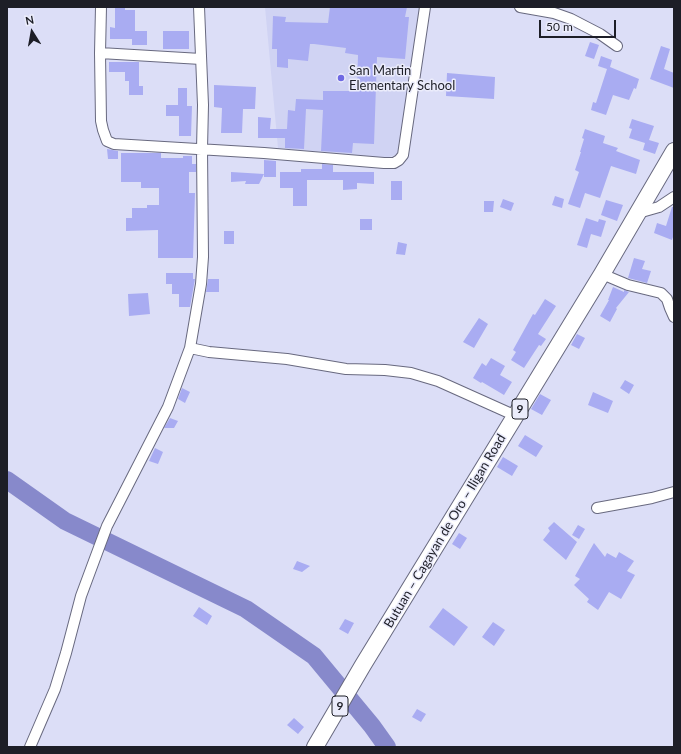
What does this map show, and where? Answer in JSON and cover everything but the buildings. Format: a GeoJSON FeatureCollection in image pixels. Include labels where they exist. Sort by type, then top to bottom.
{"type":"FeatureCollection","features":[{"type":"Feature","properties":{"kind":"highway","name":"Butuan – Cagayan de Oro – Iligan Road"},"geometry":{"type":"LineString","coordinates":[[316,746],[363,666],[602,274],[674,151]]}},
{"type":"Feature","properties":{"kind":"street"},"geometry":{"type":"LineString","coordinates":[[101,7],[100,53],[102,121],[103,130],[107,141],[114,144],[384,163],[394,163],[403,155],[425,7]]}},
{"type":"Feature","properties":{"kind":"street"},"geometry":{"type":"LineString","coordinates":[[30,747],[55,689],[81,596],[107,526],[168,407],[190,348],[201,284],[203,257],[202,149],[204,127],[199,7]]}},
{"type":"Feature","properties":{"kind":"street"},"geometry":{"type":"LineString","coordinates":[[520,7],[554,13],[570,19],[600,34],[617,46]]}},
{"type":"Feature","properties":{"kind":"street"},"geometry":{"type":"LineString","coordinates":[[100,53],[201,59]]}},
{"type":"Feature","properties":{"kind":"street"},"geometry":{"type":"LineString","coordinates":[[638,213],[659,206],[674,196]]}},
{"type":"Feature","properties":{"kind":"street"},"geometry":{"type":"LineString","coordinates":[[602,274],[628,285],[661,293],[667,299],[674,317]]}},
{"type":"Feature","properties":{"kind":"street"},"geometry":{"type":"LineString","coordinates":[[190,348],[209,352],[287,359],[346,369],[384,370],[411,373],[438,381],[516,416]]}},
{"type":"Feature","properties":{"kind":"street"},"geometry":{"type":"LineString","coordinates":[[597,508],[652,498],[674,492]]}},
{"type":"Feature","properties":{"kind":"shaded area","name":"San Martin Elementary School"},"geometry":{"type":"Polygon","coordinates":[[[265,7],[420,7],[398,154],[386,158],[278,148],[265,7]]]}},
{"type":"Feature","properties":{"kind":"waterway"},"geometry":{"type":"LineString","coordinates":[[7,480],[65,521],[246,609],[314,656],[372,726],[387,747]]}},
{"type":"Feature","properties":{"kind":"place","name":"San Martin Elementary School"},"geometry":{"type":"Point","coordinates":[341,78]}}]}
